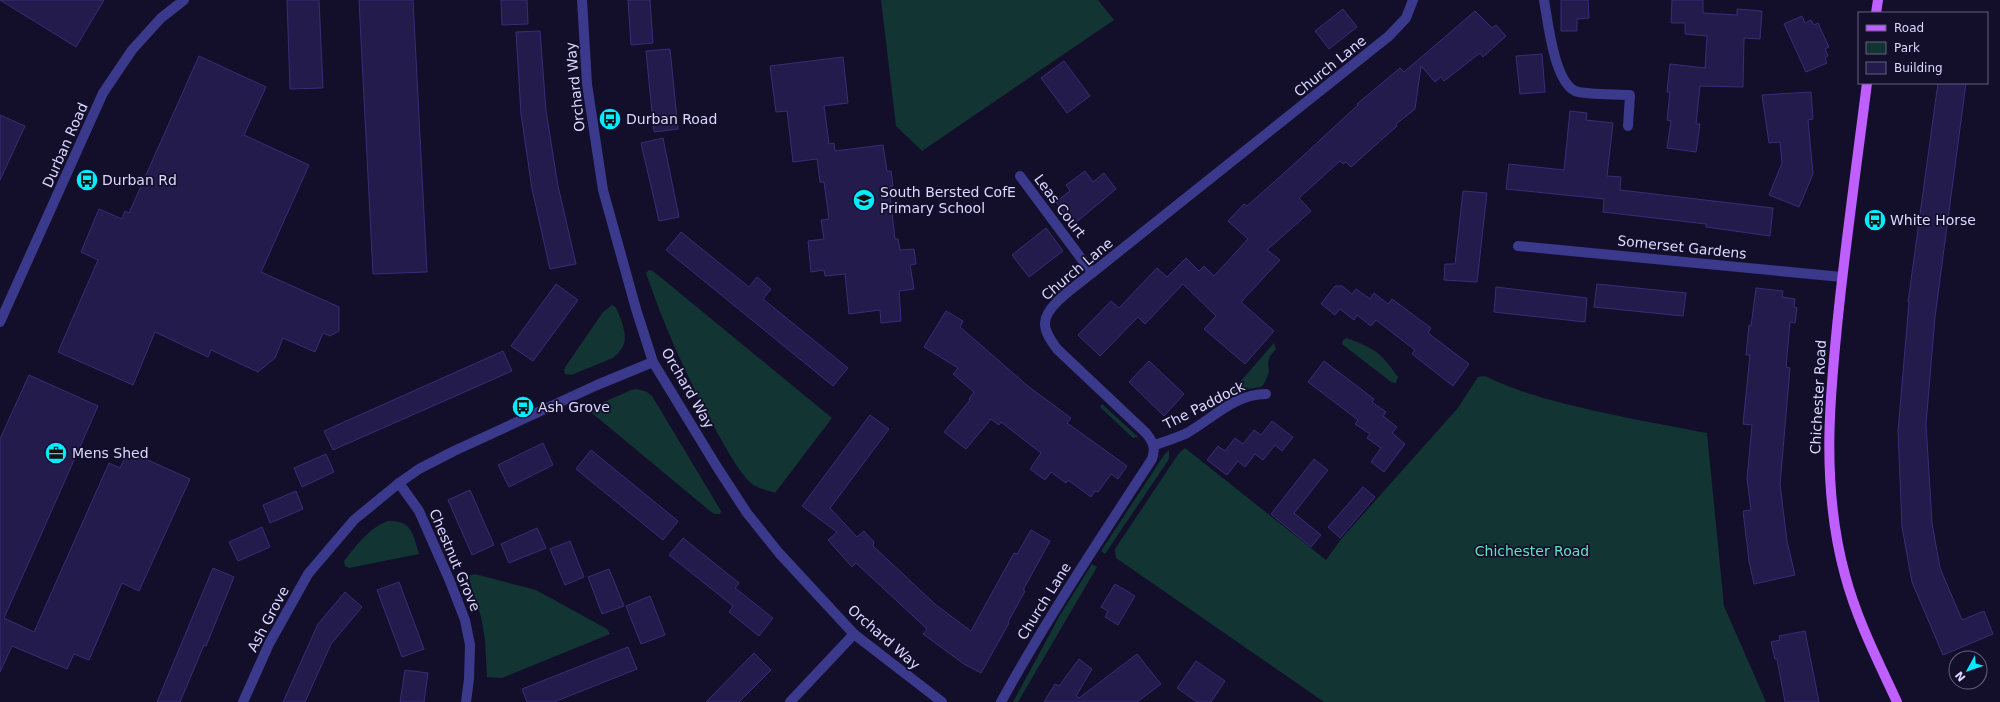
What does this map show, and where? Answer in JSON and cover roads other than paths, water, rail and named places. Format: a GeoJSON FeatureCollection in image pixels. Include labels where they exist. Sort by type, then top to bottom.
{"type":"FeatureCollection","features":[{"type":"Feature","properties":{"kind":"main road"},"geometry":{"type":"LineString","coordinates":[[1876,12],[1878,0]]}},
{"type":"Feature","properties":{"kind":"main road","name":"Chichester Road"},"geometry":{"type":"LineString","coordinates":[[1867,84],[1842,277],[1829,404],[1828,455],[1838,546],[1850,590],[1860,622],[1896,702]]}},
{"type":"Feature","properties":{"kind":"street","name":"Durban Road"},"geometry":{"type":"LineString","coordinates":[[0,322],[103,93],[132,50],[161,18],[184,0]]}},
{"type":"Feature","properties":{"kind":"street","name":"Orchard Way"},"geometry":{"type":"LineString","coordinates":[[582,0],[588,84],[603,190],[636,309],[654,362],[717,467],[755,524],[779,553],[854,634],[920,687],[942,702]]}},
{"type":"Feature","properties":{"kind":"street","name":"Church Lane"},"geometry":{"type":"LineString","coordinates":[[1001,702],[1029,652],[1086,560],[1152,459],[1155,446],[1146,432],[1068,361],[1049,337],[1045,325],[1046,315],[1056,303],[1092,273],[1389,36],[1406,18],[1414,0]]}},
{"type":"Feature","properties":{"kind":"street"},"geometry":{"type":"LineString","coordinates":[[1544,0],[1559,71],[1565,83],[1577,92],[1630,95],[1628,126]]}},
{"type":"Feature","properties":{"kind":"street","name":"Leas Court"},"geometry":{"type":"LineString","coordinates":[[1020,176],[1092,273]]}},
{"type":"Feature","properties":{"kind":"street","name":"Somerset Gardens"},"geometry":{"type":"LineString","coordinates":[[1518,246],[1842,277]]}},
{"type":"Feature","properties":{"kind":"street","name":"Ash Grove"},"geometry":{"type":"LineString","coordinates":[[243,702],[269,644],[308,574],[354,520],[399,483],[419,469],[454,450],[596,385],[654,362]]}},
{"type":"Feature","properties":{"kind":"street","name":"The Paddock"},"geometry":{"type":"LineString","coordinates":[[1155,446],[1186,433],[1224,407],[1245,397],[1255,394],[1266,394]]}},
{"type":"Feature","properties":{"kind":"street","name":"Chestnut Grove"},"geometry":{"type":"LineString","coordinates":[[399,483],[419,511],[449,579],[465,620],[470,645],[469,679],[466,702]]}},
{"type":"Feature","properties":{"kind":"street"},"geometry":{"type":"LineString","coordinates":[[790,702],[854,634]]}},
{"type":"Feature","properties":{"kind":"place","name":"Durban Road"},"geometry":{"type":"Point","coordinates":[610,119]}},
{"type":"Feature","properties":{"kind":"place","name":"Durban Rd"},"geometry":{"type":"Point","coordinates":[87,180]}},
{"type":"Feature","properties":{"kind":"place","name":"South Bersted CofE Primary School"},"geometry":{"type":"Point","coordinates":[864,200]}},
{"type":"Feature","properties":{"kind":"place","name":"White Horse"},"geometry":{"type":"Point","coordinates":[1875,220]}},
{"type":"Feature","properties":{"kind":"place","name":"Ash Grove"},"geometry":{"type":"Point","coordinates":[523,407]}},
{"type":"Feature","properties":{"kind":"place","name":"Mens Shed"},"geometry":{"type":"Point","coordinates":[56,453]}}]}
